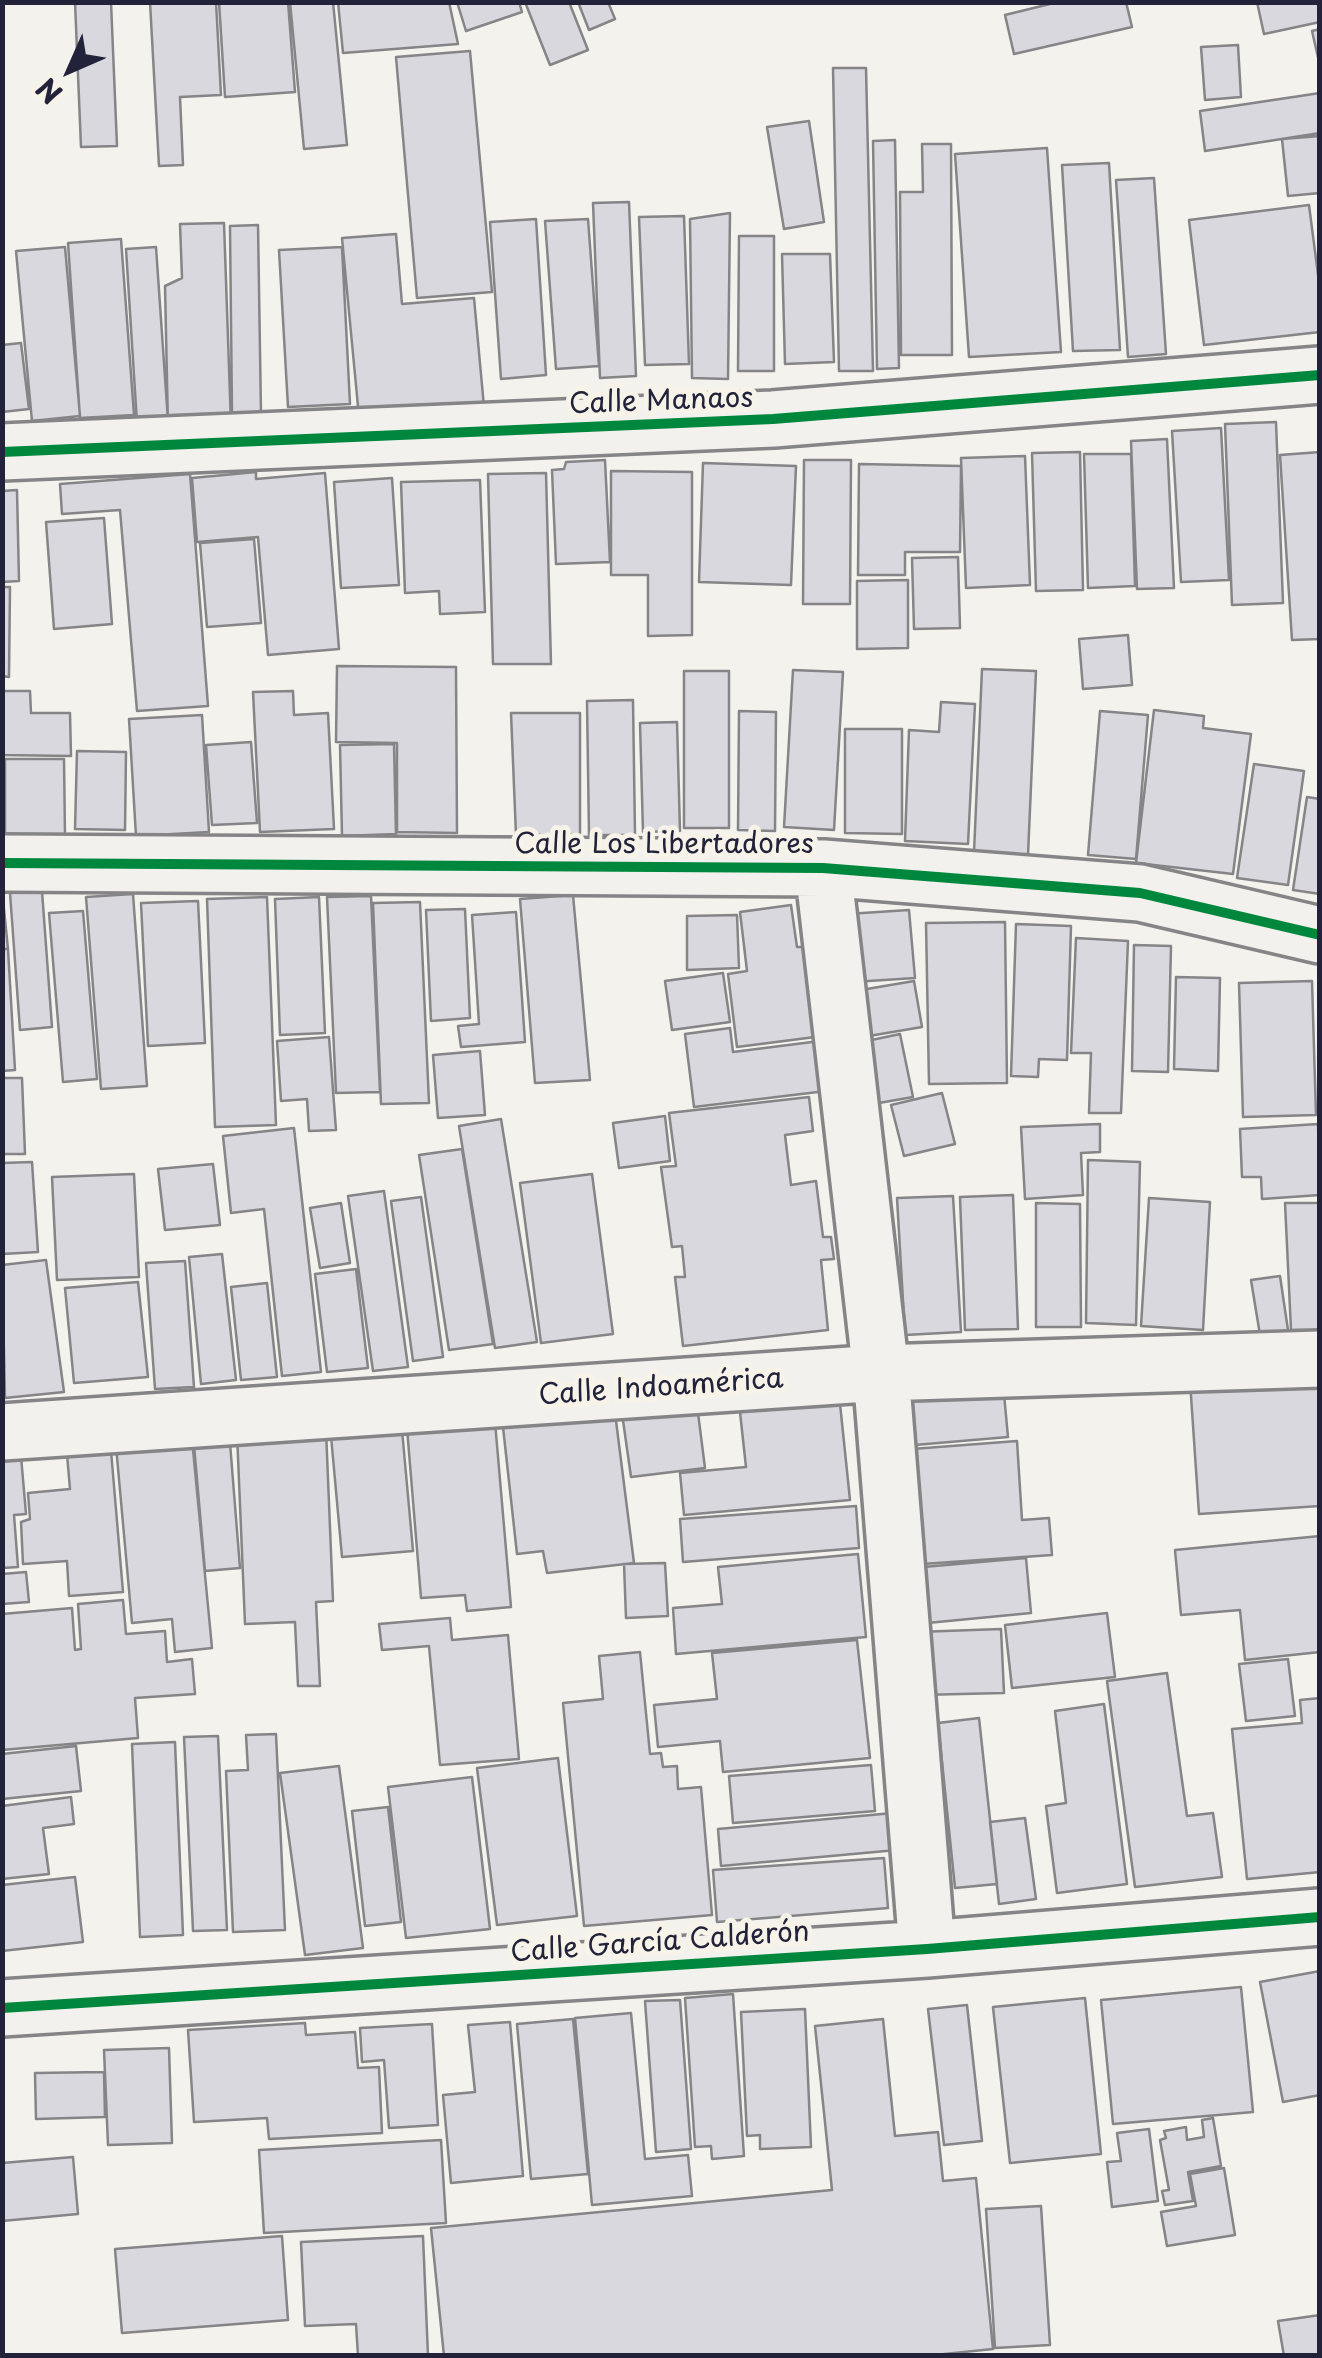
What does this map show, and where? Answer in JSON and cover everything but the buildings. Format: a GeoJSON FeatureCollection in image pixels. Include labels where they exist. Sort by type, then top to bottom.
{"type":"FeatureCollection","features":[{"type":"Feature","properties":{"kind":"street","name":"Calle Manaos"},"geometry":{"type":"LineString","coordinates":[[2,452],[773,420],[1320,375]]}},
{"type":"Feature","properties":{"kind":"street","name":"Calle Los Libertadores"},"geometry":{"type":"LineString","coordinates":[[2,863],[823,868],[1140,892],[1320,935]]}},
{"type":"Feature","properties":{"kind":"street"},"geometry":{"type":"LineString","coordinates":[[823,868],[880,1373],[928,1949]]}},
{"type":"Feature","properties":{"kind":"street","name":"Calle Indoamérica"},"geometry":{"type":"LineString","coordinates":[[2,1432],[880,1373],[1320,1359]]}},
{"type":"Feature","properties":{"kind":"street","name":"Calle García Calderón"},"geometry":{"type":"LineString","coordinates":[[2,2008],[928,1949],[1320,1917]]}},
{"type":"Feature","properties":{"kind":"cycle path"},"geometry":{"type":"LineString","coordinates":[[2,452],[773,419],[1320,375]]}},
{"type":"Feature","properties":{"kind":"cycle path"},"geometry":{"type":"LineString","coordinates":[[2,863],[823,868],[1140,893],[1320,935]]}},
{"type":"Feature","properties":{"kind":"cycle path"},"geometry":{"type":"LineString","coordinates":[[2,2008],[927,1949],[1320,1917]]}}]}
